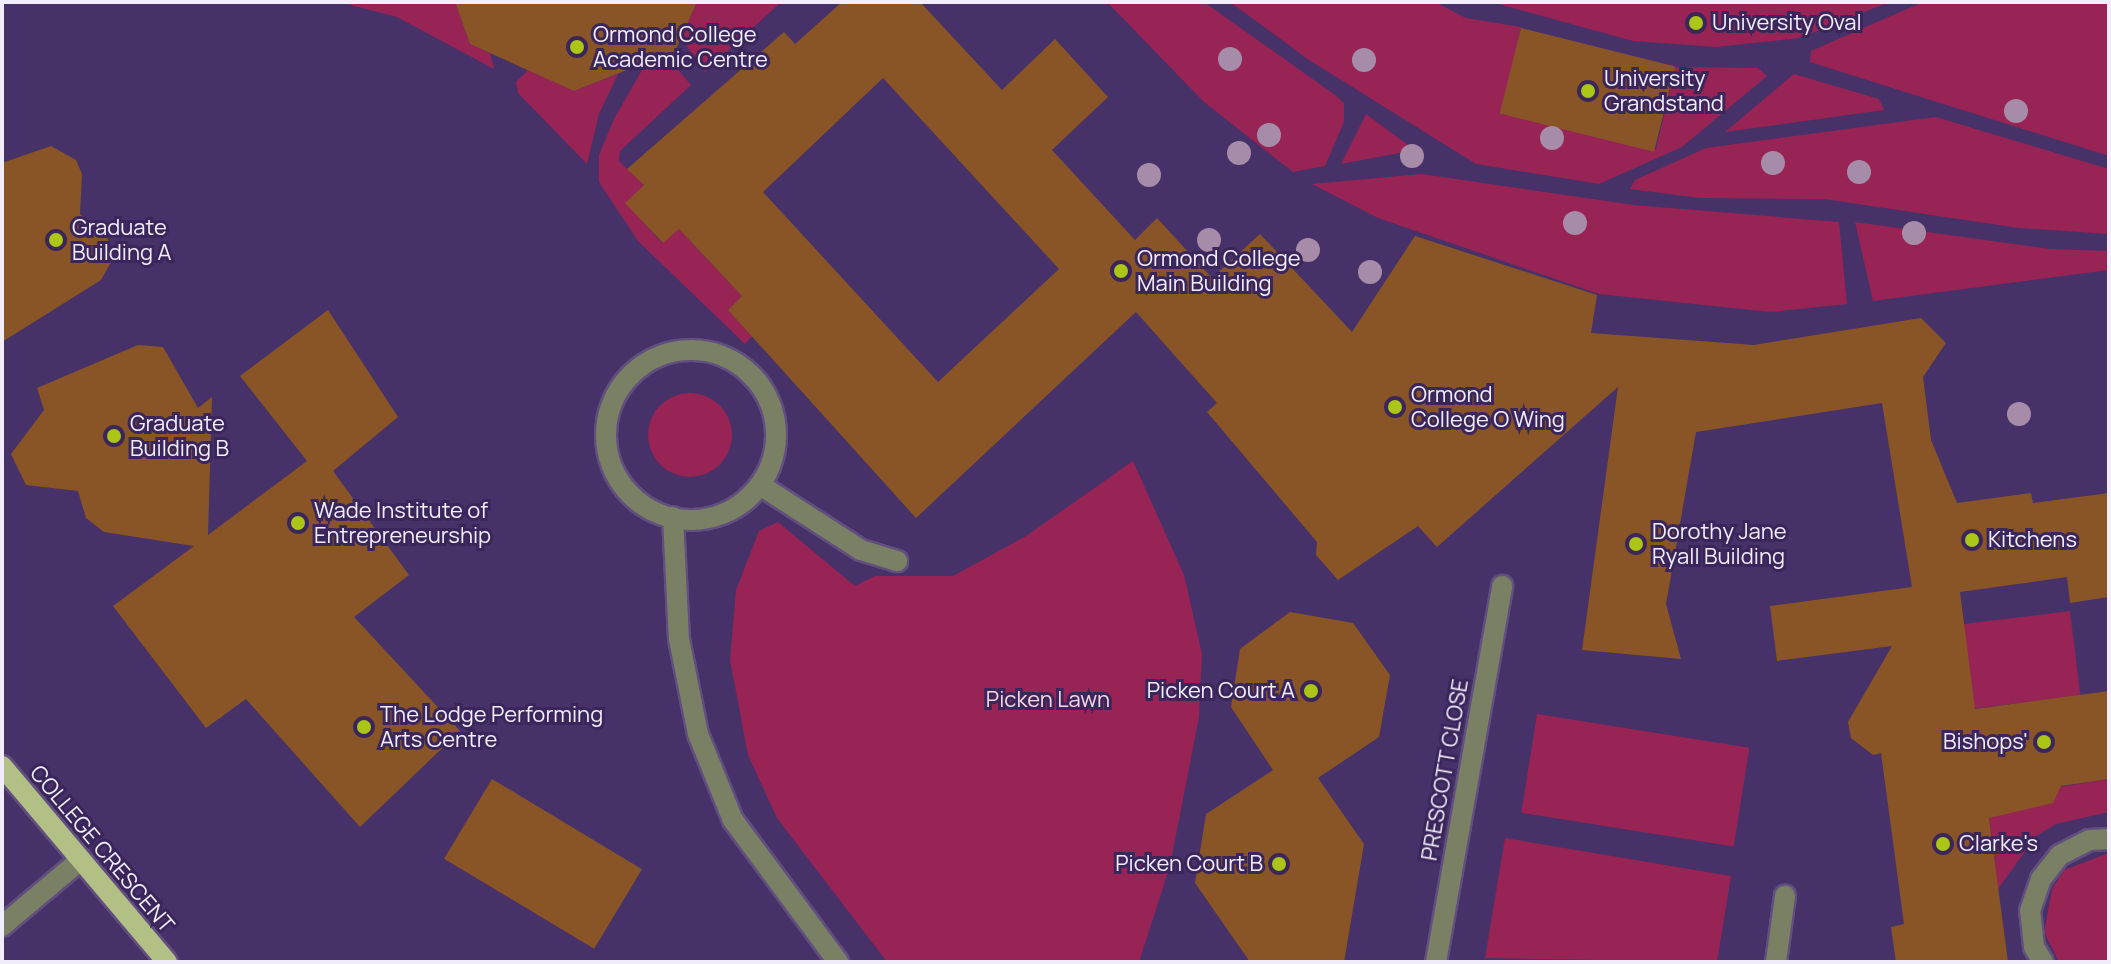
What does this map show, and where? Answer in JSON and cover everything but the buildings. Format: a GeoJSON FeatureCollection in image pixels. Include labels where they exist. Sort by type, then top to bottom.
{"type":"FeatureCollection","features":[{"type":"Feature","properties":{"kind":"main road","name":"COLLEGE CRESCENT"},"geometry":{"type":"LineString","coordinates":[[2,766],[78,862],[167,962]]}},
{"type":"Feature","properties":{"kind":"lane"},"geometry":{"type":"LineString","coordinates":[[712,352],[757,382],[776,433],[760,485],[740,505],[714,517],[673,517],[634,499],[616,477],[607,450],[616,395],[657,357],[712,352]]}},
{"type":"Feature","properties":{"kind":"lane"},"geometry":{"type":"LineString","coordinates":[[760,485],[861,550],[897,561]]}},
{"type":"Feature","properties":{"kind":"lane"},"geometry":{"type":"LineString","coordinates":[[673,517],[679,639],[698,734],[733,820],[838,962]]}},
{"type":"Feature","properties":{"kind":"lane","name":"PRESCOTT CLOSE"},"geometry":{"type":"LineString","coordinates":[[1436,962],[1502,586]]}},
{"type":"Feature","properties":{"kind":"lane"},"geometry":{"type":"LineString","coordinates":[[2043,962],[2034,947],[2030,911],[2041,879],[2060,855],[2089,840],[2109,839]]}},
{"type":"Feature","properties":{"kind":"lane"},"geometry":{"type":"LineString","coordinates":[[2,926],[78,862]]}},
{"type":"Feature","properties":{"kind":"lane"},"geometry":{"type":"LineString","coordinates":[[1776,962],[1785,896]]}},
{"type":"Feature","properties":{"kind":"green space"},"geometry":{"type":"Polygon","coordinates":[[[339,2],[455,2],[470,44],[490,53],[494,69],[397,17],[339,2]]]}},
{"type":"Feature","properties":{"kind":"green space"},"geometry":{"type":"Polygon","coordinates":[[[697,2],[781,2],[705,72],[681,38],[697,2]]]}},
{"type":"Feature","properties":{"kind":"green space"},"geometry":{"type":"Polygon","coordinates":[[[1107,2],[1204,2],[1335,95],[1344,103],[1344,122],[1325,166],[1293,172],[1204,102],[1107,2]]]}},
{"type":"Feature","properties":{"kind":"green space"},"geometry":{"type":"Polygon","coordinates":[[[1230,2],[1435,2],[1466,18],[1521,27],[1502,114],[1656,149],[1675,67],[1758,68],[1767,76],[1682,147],[1599,184],[1476,164],[1309,60],[1230,2]]]}},
{"type":"Feature","properties":{"kind":"green space","name":"University Oval"},"geometry":{"type":"Polygon","coordinates":[[[1491,2],[1889,2],[1800,38],[1716,47],[1633,41],[1491,2]]]}},
{"type":"Feature","properties":{"kind":"green space"},"geometry":{"type":"Polygon","coordinates":[[[1923,2],[2109,2],[2109,156],[1810,62],[1811,51],[1923,2]]]}},
{"type":"Feature","properties":{"kind":"green space"},"geometry":{"type":"Polygon","coordinates":[[[666,55],[691,85],[620,151],[619,161],[644,185],[626,203],[662,243],[679,229],[742,296],[728,310],[752,336],[745,344],[638,241],[599,182],[599,155],[614,119],[646,63],[666,55]]]}},
{"type":"Feature","properties":{"kind":"green space"},"geometry":{"type":"Polygon","coordinates":[[[528,70],[574,91],[618,74],[599,114],[587,164],[518,93],[516,82],[528,70]]]}},
{"type":"Feature","properties":{"kind":"green space"},"geometry":{"type":"Polygon","coordinates":[[[1794,74],[1879,99],[1884,110],[1725,132],[1794,74]]]}},
{"type":"Feature","properties":{"kind":"green space"},"geometry":{"type":"Polygon","coordinates":[[[1366,114],[1415,150],[1341,164],[1366,114]]]}},
{"type":"Feature","properties":{"kind":"green space"},"geometry":{"type":"Polygon","coordinates":[[[1936,117],[2109,169],[2109,234],[2019,228],[1824,199],[1700,198],[1630,189],[1635,180],[1706,148],[1936,117]]]}},
{"type":"Feature","properties":{"kind":"green space"},"geometry":{"type":"Polygon","coordinates":[[[1422,174],[1634,205],[1839,222],[1847,304],[1771,312],[1599,294],[1378,218],[1312,184],[1422,174]]]}},
{"type":"Feature","properties":{"kind":"green space"},"geometry":{"type":"Polygon","coordinates":[[[1855,222],[2050,249],[2109,251],[2109,270],[1873,301],[1855,222]]]}},
{"type":"Feature","properties":{"kind":"green space"},"geometry":{"type":"Polygon","coordinates":[[[682,393],[698,393],[714,400],[725,411],[732,435],[729,451],[720,465],[698,477],[682,477],[666,470],[655,459],[648,443],[648,427],[655,411],[666,400],[682,393]]]}},
{"type":"Feature","properties":{"kind":"green space","name":"Picken Lawn"},"geometry":{"type":"Polygon","coordinates":[[[1133,461],[1184,575],[1202,654],[1199,717],[1170,866],[1139,962],[887,962],[777,818],[748,755],[730,660],[736,590],[759,531],[778,522],[855,586],[875,576],[953,576],[1026,536],[1133,461]]]}},
{"type":"Feature","properties":{"kind":"green space"},"geometry":{"type":"Polygon","coordinates":[[[2070,611],[2080,695],[1974,708],[1964,624],[2070,611]]]}},
{"type":"Feature","properties":{"kind":"green space"},"geometry":{"type":"Polygon","coordinates":[[[1537,714],[1749,748],[1734,846],[1521,813],[1537,714]]]}},
{"type":"Feature","properties":{"kind":"green space"},"geometry":{"type":"Polygon","coordinates":[[[2109,779],[2109,812],[2056,824],[2036,836],[1998,889],[1987,799],[2109,779]]]}},
{"type":"Feature","properties":{"kind":"green space"},"geometry":{"type":"Polygon","coordinates":[[[1505,838],[1731,876],[1717,962],[1485,958],[1505,838]]]}},
{"type":"Feature","properties":{"kind":"green space"},"geometry":{"type":"Polygon","coordinates":[[[2109,853],[2109,962],[2059,962],[2044,932],[2052,889],[2064,870],[2109,853]]]}},
{"type":"Feature","properties":{"kind":"place","name":"University Oval"},"geometry":{"type":"Point","coordinates":[1696,23]}},
{"type":"Feature","properties":{"kind":"place","name":"Ormond College Academic Centre"},"geometry":{"type":"Point","coordinates":[577,47]}},
{"type":"Feature","properties":{"kind":"place","name":"University Grandstand"},"geometry":{"type":"Point","coordinates":[1588,91]}},
{"type":"Feature","properties":{"kind":"place","name":"Graduate Building A"},"geometry":{"type":"Point","coordinates":[56,240]}},
{"type":"Feature","properties":{"kind":"place","name":"Ormond College Main Building"},"geometry":{"type":"Point","coordinates":[1121,271]}},
{"type":"Feature","properties":{"kind":"place","name":"Ormond College O Wing"},"geometry":{"type":"Point","coordinates":[1395,407]}},
{"type":"Feature","properties":{"kind":"place","name":"Graduate Building B"},"geometry":{"type":"Point","coordinates":[114,436]}},
{"type":"Feature","properties":{"kind":"place","name":"Wade Institute of Entrepreneurship"},"geometry":{"type":"Point","coordinates":[298,523]}},
{"type":"Feature","properties":{"kind":"place","name":"Kitchens"},"geometry":{"type":"Point","coordinates":[1972,540]}},
{"type":"Feature","properties":{"kind":"place","name":"Dorothy Jane Ryall Building"},"geometry":{"type":"Point","coordinates":[1636,544]}},
{"type":"Feature","properties":{"kind":"place","name":"Picken Court A"},"geometry":{"type":"Point","coordinates":[1311,691]}},
{"type":"Feature","properties":{"kind":"place","name":"The Lodge Performing Arts Centre"},"geometry":{"type":"Point","coordinates":[364,727]}},
{"type":"Feature","properties":{"kind":"place","name":"Bishops'"},"geometry":{"type":"Point","coordinates":[2044,742]}},
{"type":"Feature","properties":{"kind":"place","name":"Clarke's"},"geometry":{"type":"Point","coordinates":[1943,844]}},
{"type":"Feature","properties":{"kind":"place","name":"Picken Court B"},"geometry":{"type":"Point","coordinates":[1279,864]}}]}
